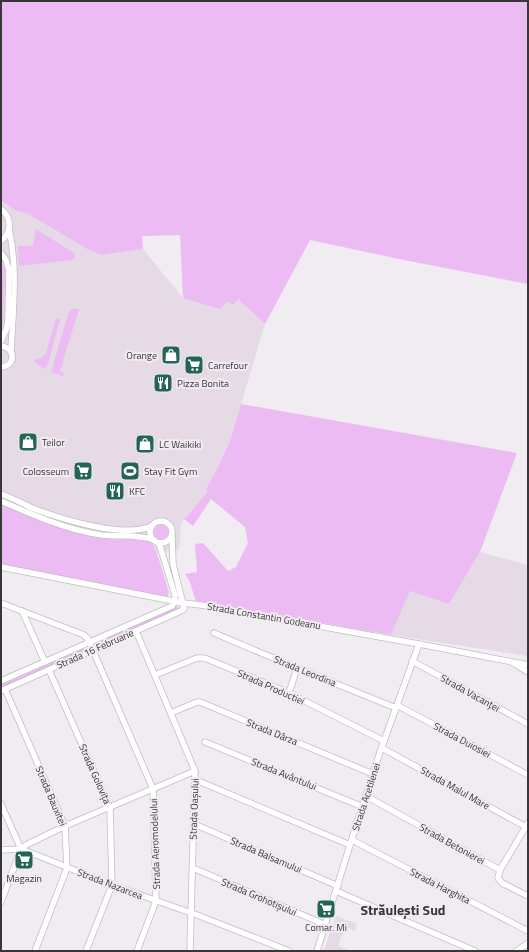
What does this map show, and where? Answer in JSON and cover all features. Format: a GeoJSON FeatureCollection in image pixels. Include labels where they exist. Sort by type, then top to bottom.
{"type":"FeatureCollection","features":[{"type":"Feature","properties":{"kind":"street"},"geometry":{"type":"LineString","coordinates":[[1,209],[5,212],[9,219],[14,269],[12,357],[11,362],[2,369]]}},
{"type":"Feature","properties":{"kind":"street"},"geometry":{"type":"LineString","coordinates":[[1,241],[9,229]]}},
{"type":"Feature","properties":{"kind":"street"},"geometry":{"type":"LineString","coordinates":[[1,253],[6,260],[9,270],[8,321],[1,341]]}},
{"type":"Feature","properties":{"kind":"street"},"geometry":{"type":"LineString","coordinates":[[1,346],[6,347],[11,351]]}},
{"type":"Feature","properties":{"kind":"street"},"geometry":{"type":"LineString","coordinates":[[1,494],[33,508],[65,519],[101,528],[129,531],[145,529],[152,526],[156,522],[165,522],[171,527],[173,564],[183,603]]}},
{"type":"Feature","properties":{"kind":"street"},"geometry":{"type":"LineString","coordinates":[[1,501],[43,518],[88,532],[103,535],[141,537],[165,542],[172,535]]}},
{"type":"Feature","properties":{"kind":"street"},"geometry":{"type":"LineString","coordinates":[[152,526],[151,535],[156,541],[175,595],[175,601]]}},
{"type":"Feature","properties":{"kind":"street","name":"Strada Constantin Godeanu"},"geometry":{"type":"LineString","coordinates":[[1,567],[183,603],[419,644],[528,665]]}},
{"type":"Feature","properties":{"kind":"street","name":"Strada 16 Februarie"},"geometry":{"type":"LineString","coordinates":[[1,680],[172,606],[175,601]]}},
{"type":"Feature","properties":{"kind":"street"},"geometry":{"type":"LineString","coordinates":[[1,602],[84,635],[89,642]]}},
{"type":"Feature","properties":{"kind":"street","name":"Strada 16 Februarie"},"geometry":{"type":"LineString","coordinates":[[3,690],[183,610],[183,603]]}},
{"type":"Feature","properties":{"kind":"street"},"geometry":{"type":"LineString","coordinates":[[22,611],[45,662]]}},
{"type":"Feature","properties":{"kind":"street","name":"Strada Oașului"},"geometry":{"type":"LineString","coordinates":[[136,631],[195,771],[196,780],[190,951]]}},
{"type":"Feature","properties":{"kind":"street","name":"Strada Leordina"},"geometry":{"type":"LineString","coordinates":[[214,633],[298,668],[396,706]]}},
{"type":"Feature","properties":{"kind":"street","name":"Strada Aeromodelului"},"geometry":{"type":"LineString","coordinates":[[89,642],[153,789],[156,901],[137,951]]}},
{"type":"Feature","properties":{"kind":"street","name":"Strada Acetilenei"},"geometry":{"type":"LineString","coordinates":[[317,951],[384,740],[419,644]]}},
{"type":"Feature","properties":{"kind":"street","name":"Strada Productiei"},"geometry":{"type":"LineString","coordinates":[[155,675],[197,658],[207,659],[289,693],[384,740]]}},
{"type":"Feature","properties":{"kind":"street","name":"Strada Vacanței"},"geometry":{"type":"LineString","coordinates":[[412,661],[528,724]]}},
{"type":"Feature","properties":{"kind":"street"},"geometry":{"type":"LineString","coordinates":[[510,661],[528,672]]}},
{"type":"Feature","properties":{"kind":"street"},"geometry":{"type":"LineString","coordinates":[[289,693],[298,668]]}},
{"type":"Feature","properties":{"kind":"street","name":"Strada Golovița"},"geometry":{"type":"LineString","coordinates":[[49,670],[110,808],[112,885],[86,951]]}},
{"type":"Feature","properties":{"kind":"street","name":"Strada Bauxitei"},"geometry":{"type":"LineString","coordinates":[[3,690],[65,826],[67,868],[35,951]]}},
{"type":"Feature","properties":{"kind":"street","name":"Strada Dârza"},"geometry":{"type":"LineString","coordinates":[[171,713],[200,702],[373,774]]}},
{"type":"Feature","properties":{"kind":"street","name":"Strada Duiosiei"},"geometry":{"type":"LineString","coordinates":[[396,706],[528,774]]}},
{"type":"Feature","properties":{"kind":"street","name":"Strada Avântului"},"geometry":{"type":"LineString","coordinates":[[205,742],[363,807]]}},
{"type":"Feature","properties":{"kind":"street","name":"Strada Malul Mare"},"geometry":{"type":"LineString","coordinates":[[382,748],[527,826]]}},
{"type":"Feature","properties":{"kind":"street"},"geometry":{"type":"LineString","coordinates":[[1,902],[21,849],[26,845],[65,826],[195,771]]}},
{"type":"Feature","properties":{"kind":"street","name":"Strada Harghita"},"geometry":{"type":"LineString","coordinates":[[196,780],[351,843],[528,932]]}},
{"type":"Feature","properties":{"kind":"street","name":"Strada Betonierei"},"geometry":{"type":"LineString","coordinates":[[366,796],[500,870]]}},
{"type":"Feature","properties":{"kind":"street"},"geometry":{"type":"LineString","coordinates":[[1,804],[21,849]]}},
{"type":"Feature","properties":{"kind":"street","name":"Strada Balsamului"},"geometry":{"type":"LineString","coordinates":[[194,824],[475,951]]}},
{"type":"Feature","properties":{"kind":"street"},"geometry":{"type":"LineString","coordinates":[[527,826],[500,870],[498,878],[502,883],[528,896]]}},
{"type":"Feature","properties":{"kind":"street"},"geometry":{"type":"LineString","coordinates":[[1,850],[21,849]]}},
{"type":"Feature","properties":{"kind":"street","name":"Strada Nazarcea"},"geometry":{"type":"LineString","coordinates":[[21,849],[67,868],[191,913],[289,951]]}},
{"type":"Feature","properties":{"kind":"street","name":"Strada Grohotișului"},"geometry":{"type":"LineString","coordinates":[[192,868],[326,925]]}},
{"type":"Feature","properties":{"kind":"street"},"geometry":{"type":"LineString","coordinates":[[517,951],[528,943]]}},
{"type":"Feature","properties":{"kind":"shaded area"},"geometry":{"type":"Polygon","coordinates":[[[1,1],[528,1],[528,284],[310,240],[265,324],[238,299],[233,305],[228,301],[220,309],[183,298],[180,235],[142,236],[143,249],[101,255],[87,249],[28,214],[15,210],[1,200],[1,1]]]}},
{"type":"Feature","properties":{"kind":"shaded area"},"geometry":{"type":"Polygon","coordinates":[[[1,200],[15,210],[28,214],[87,249],[101,255],[143,249],[183,298],[228,301],[238,299],[265,324],[230,441],[206,489],[207,492],[181,524],[178,550],[156,553],[155,548],[142,540],[113,540],[92,537],[57,527],[1,504],[1,200]]]}},
{"type":"Feature","properties":{"kind":"shaded area"},"geometry":{"type":"Polygon","coordinates":[[[36,229],[74,253],[75,258],[72,260],[19,266],[18,246],[33,246],[36,229]]]}},
{"type":"Feature","properties":{"kind":"shaded area"},"geometry":{"type":"Polygon","coordinates":[[[1,261],[5,269],[3,323],[1,332],[1,261]]]}},
{"type":"Feature","properties":{"kind":"shaded area"},"geometry":{"type":"Polygon","coordinates":[[[71,309],[79,309],[60,371],[64,373],[63,376],[51,372],[68,314],[71,309]]]}},
{"type":"Feature","properties":{"kind":"shaded area"},"geometry":{"type":"Polygon","coordinates":[[[56,318],[60,319],[48,364],[44,369],[33,361],[41,358],[46,353],[56,318]]]}},
{"type":"Feature","properties":{"kind":"shaded area"},"geometry":{"type":"Polygon","coordinates":[[[241,404],[517,453],[480,552],[449,604],[410,591],[391,635],[196,601],[189,580],[185,574],[197,572],[195,544],[203,543],[228,571],[236,567],[248,543],[245,527],[211,499],[193,526],[184,519],[207,492],[206,489],[230,441],[241,404]]]}},
{"type":"Feature","properties":{"kind":"shaded area"},"geometry":{"type":"Polygon","coordinates":[[[1,504],[46,523],[70,531],[115,540],[139,539],[148,541],[153,546],[159,558],[169,592],[167,597],[1,565],[1,504]]]}},
{"type":"Feature","properties":{"kind":"shaded area"},"geometry":{"type":"Polygon","coordinates":[[[158,525],[164,525],[168,529],[168,535],[164,539],[158,539],[154,535],[154,529],[158,525]]]}},
{"type":"Feature","properties":{"kind":"shaded area"},"geometry":{"type":"Polygon","coordinates":[[[480,552],[528,565],[528,656],[391,635],[410,591],[449,604],[480,552]]]}},
{"type":"Feature","properties":{"kind":"shaded area"},"geometry":{"type":"Polygon","coordinates":[[[175,606],[180,609],[99,645],[94,645],[95,640],[175,606]]]}},
{"type":"Feature","properties":{"kind":"shaded area"},"geometry":{"type":"Polygon","coordinates":[[[84,648],[84,652],[1,689],[1,683],[84,648]]]}},
{"type":"Feature","properties":{"kind":"shaded area"},"geometry":{"type":"Polygon","coordinates":[[[336,916],[357,924],[355,931],[345,927],[338,946],[352,951],[324,950],[336,916]]]}},
{"type":"Feature","properties":{"kind":"place","name":"Orange"},"geometry":{"type":"Point","coordinates":[171,355]}},
{"type":"Feature","properties":{"kind":"place","name":"Carrefour"},"geometry":{"type":"Point","coordinates":[194,365]}},
{"type":"Feature","properties":{"kind":"place","name":"Pizza Bonita"},"geometry":{"type":"Point","coordinates":[163,383]}},
{"type":"Feature","properties":{"kind":"place","name":"Teilor"},"geometry":{"type":"Point","coordinates":[28,442]}},
{"type":"Feature","properties":{"kind":"place","name":"LC Waikiki"},"geometry":{"type":"Point","coordinates":[145,444]}},
{"type":"Feature","properties":{"kind":"place","name":"Colosseum"},"geometry":{"type":"Point","coordinates":[83,471]}},
{"type":"Feature","properties":{"kind":"place","name":"Stay Fit Gym"},"geometry":{"type":"Point","coordinates":[130,471]}},
{"type":"Feature","properties":{"kind":"place","name":"KFC"},"geometry":{"type":"Point","coordinates":[115,491]}},
{"type":"Feature","properties":{"kind":"place","name":"Magazin"},"geometry":{"type":"Point","coordinates":[24,860]}},
{"type":"Feature","properties":{"kind":"place","name":"Comar. Mi"},"geometry":{"type":"Point","coordinates":[326,909]}},
{"type":"Feature","properties":{"kind":"district","name":"Străulești Sud"},"geometry":{"type":"Point","coordinates":[403,909]}}]}
